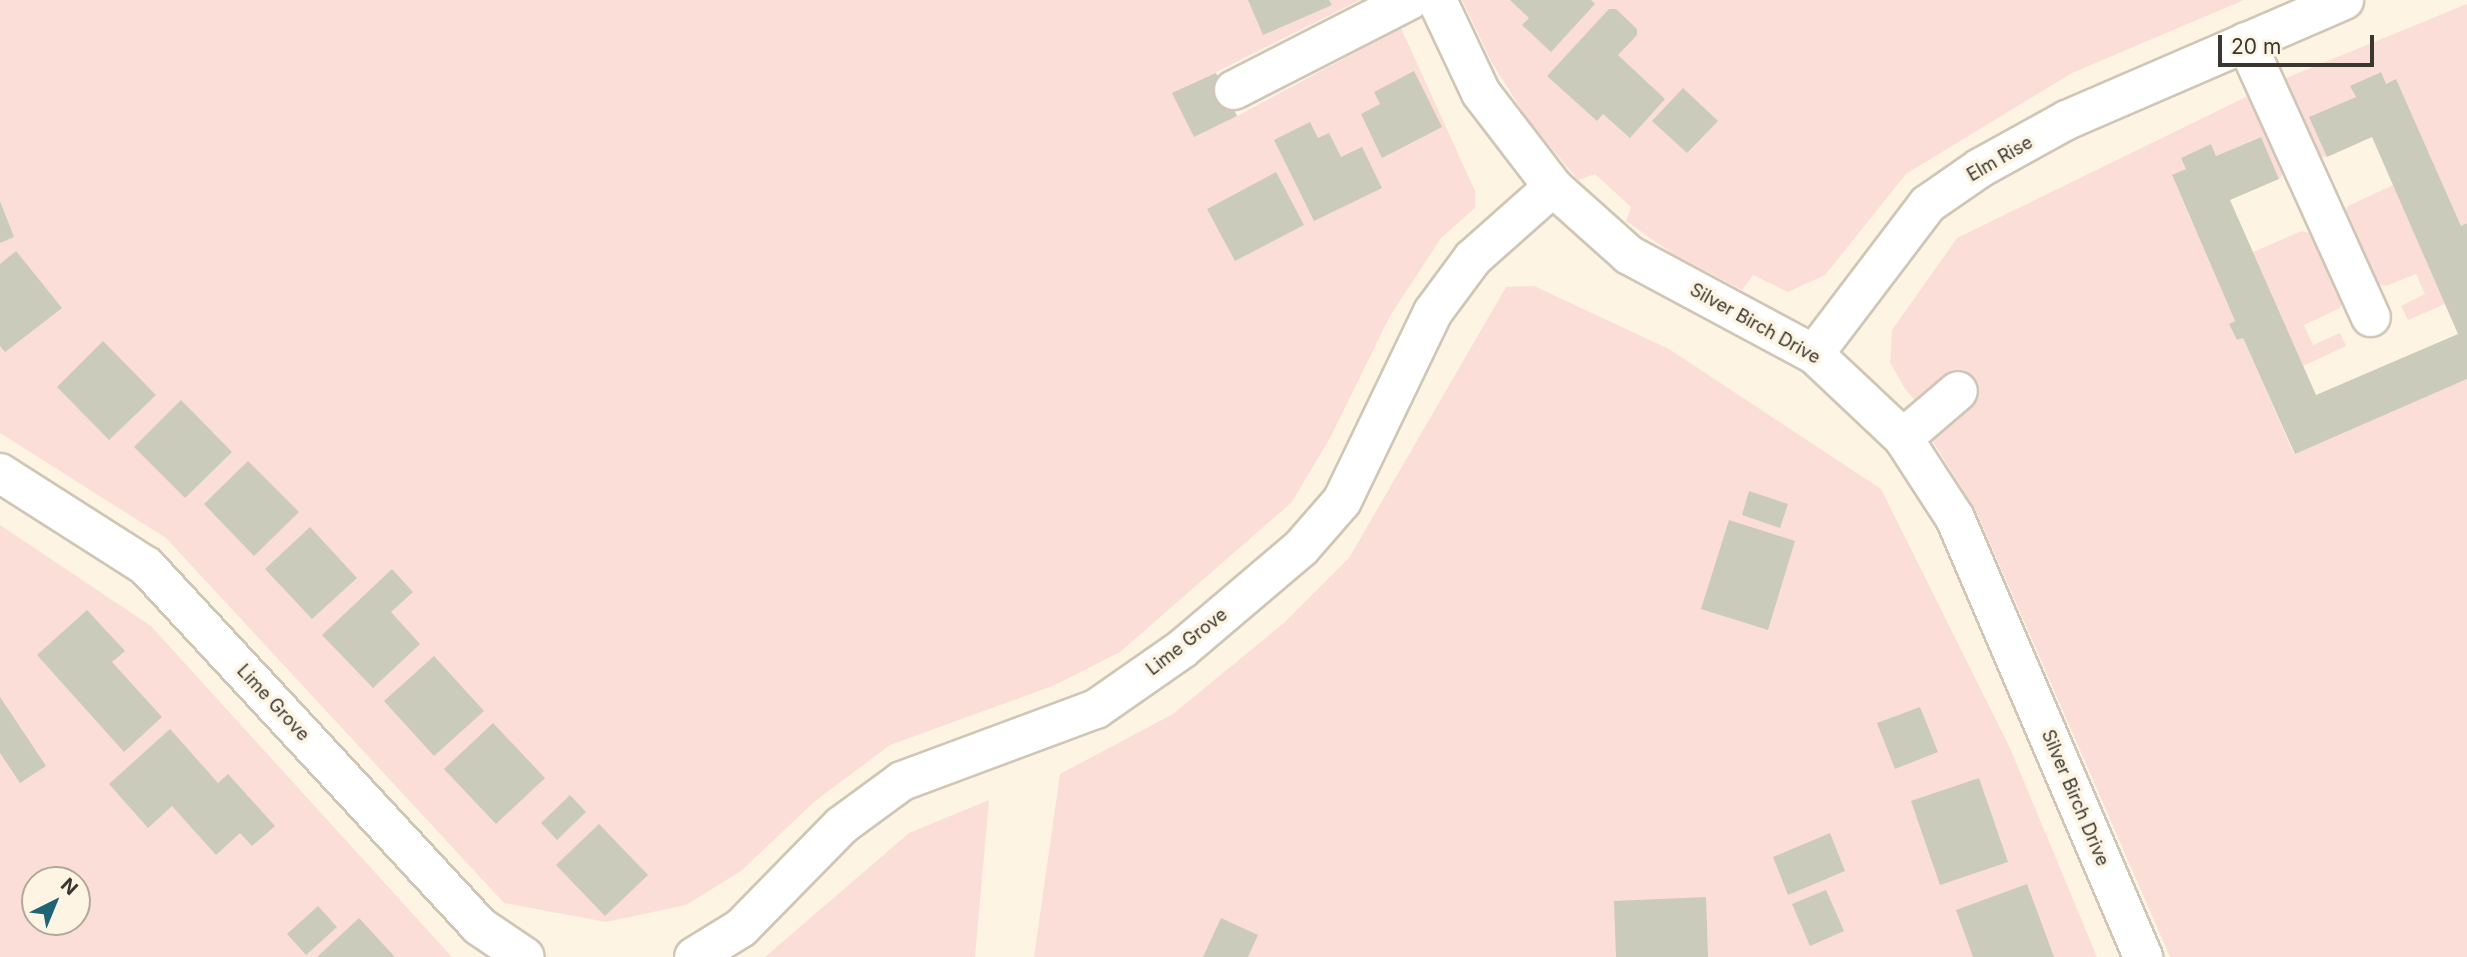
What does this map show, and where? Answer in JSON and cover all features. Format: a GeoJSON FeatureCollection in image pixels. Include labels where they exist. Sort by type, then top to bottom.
{"type":"FeatureCollection","features":[{"type":"Feature","properties":{"kind":"street"},"geometry":{"type":"LineString","coordinates":[[1234,90],[1410,0]]}},
{"type":"Feature","properties":{"kind":"street","name":"Silver Birch Drive"},"geometry":{"type":"LineString","coordinates":[[1437,0],[1481,93],[1553,187],[1629,255],[1814,354],[1903,438],[1955,518],[2143,957]]}},
{"type":"Feature","properties":{"kind":"street","name":"Elm Rise"},"geometry":{"type":"LineString","coordinates":[[1814,354],[1928,204],[1980,168],[2067,120],[2344,0]]}},
{"type":"Feature","properties":{"kind":"street"},"geometry":{"type":"LineString","coordinates":[[2246,41],[2371,317]]}},
{"type":"Feature","properties":{"kind":"street","name":"Lime Grove"},"geometry":{"type":"LineString","coordinates":[[694,957],[741,928],[842,825],[902,781],[1096,709],[1182,649],[1301,548],[1342,501],[1433,312],[1473,258],[1553,187]]}},
{"type":"Feature","properties":{"kind":"street"},"geometry":{"type":"LineString","coordinates":[[1903,438],[1958,391]]}},
{"type":"Feature","properties":{"kind":"street","name":"Lime Grove"},"geometry":{"type":"LineString","coordinates":[[0,473],[146,566],[479,926],[525,957]]}},
{"type":"Feature","properties":{"kind":"shaded area"},"geometry":{"type":"Polygon","coordinates":[[[0,0],[1360,0],[1216,72],[1237,116],[1401,28],[1475,191],[1475,208],[1441,238],[1390,316],[1331,436],[1292,502],[1120,652],[1055,685],[890,745],[815,801],[741,871],[686,905],[606,922],[504,903],[166,538],[0,433],[0,0]]]}},
{"type":"Feature","properties":{"kind":"shaded area"},"geometry":{"type":"Polygon","coordinates":[[[1462,0],[2244,0],[2072,73],[1906,174],[1825,275],[1788,292],[1753,275],[1742,290],[1673,254],[1626,221],[1631,207],[1595,174],[1578,180],[1528,120],[1492,63],[1462,0]]]}},
{"type":"Feature","properties":{"kind":"shaded area"},"geometry":{"type":"Polygon","coordinates":[[[2467,4],[2467,223],[2461,226],[2396,80],[2386,84],[2380,72],[2351,86],[2356,97],[2310,117],[2327,157],[2313,156],[2281,80],[2467,4]]]}},
{"type":"Feature","properties":{"kind":"shaded area"},"geometry":{"type":"Polygon","coordinates":[[[2254,93],[2287,170],[2279,179],[2260,137],[2216,156],[2211,144],[2181,158],[2186,169],[2172,176],[2235,321],[2230,324],[2237,340],[2243,338],[2294,454],[2467,379],[2467,957],[2170,957],[1976,511],[1930,437],[1936,424],[1905,389],[1890,362],[1892,330],[1957,238],[2254,93]]]}},
{"type":"Feature","properties":{"kind":"shaded area"},"geometry":{"type":"Polygon","coordinates":[[[2393,185],[2445,304],[2408,320],[2401,306],[2425,294],[2416,274],[2386,286],[2370,282],[2341,219],[2348,206],[2393,185]]]}},
{"type":"Feature","properties":{"kind":"shaded area"},"geometry":{"type":"Polygon","coordinates":[[[2302,231],[2316,235],[2344,296],[2340,308],[2304,325],[2313,345],[2340,333],[2346,346],[2303,366],[2253,252],[2302,231]]]}},
{"type":"Feature","properties":{"kind":"shaded area"},"geometry":{"type":"Polygon","coordinates":[[[1534,286],[1669,349],[1881,489],[2010,748],[2097,957],[1034,957],[1060,774],[1173,714],[1285,622],[1349,558],[1506,287],[1534,286]]]}},
{"type":"Feature","properties":{"kind":"shaded area"},"geometry":{"type":"Polygon","coordinates":[[[0,525],[151,626],[452,957],[0,957],[0,525]]]}},
{"type":"Feature","properties":{"kind":"shaded area"},"geometry":{"type":"Polygon","coordinates":[[[989,800],[975,957],[765,957],[909,833],[989,800]]]}},
{"type":"Feature","properties":{"kind":"building"},"geometry":{"type":"Polygon","coordinates":[[[1248,0],[1329,0],[1332,5],[1263,35],[1248,0]]]}},
{"type":"Feature","properties":{"kind":"building"},"geometry":{"type":"Polygon","coordinates":[[[1510,0],[1591,0],[1595,4],[1551,52],[1522,25],[1529,18],[1510,0]]]}},
{"type":"Feature","properties":{"kind":"building"},"geometry":{"type":"Polygon","coordinates":[[[1609,9],[1616,9],[1637,29],[1637,35],[1618,55],[1665,99],[1630,138],[1603,114],[1597,121],[1547,76],[1609,9]]]}},
{"type":"Feature","properties":{"kind":"building"},"geometry":{"type":"Polygon","coordinates":[[[1414,71],[1442,127],[1382,158],[1361,114],[1380,104],[1374,92],[1414,71]]]}},
{"type":"Feature","properties":{"kind":"building"},"geometry":{"type":"Polygon","coordinates":[[[2381,72],[2386,84],[2396,79],[2461,226],[2467,223],[2467,379],[2295,454],[2243,338],[2237,340],[2229,324],[2235,321],[2172,175],[2186,169],[2181,158],[2211,144],[2216,156],[2261,137],[2279,179],[2230,200],[2316,395],[2458,334],[2372,137],[2327,157],[2309,117],[2356,97],[2350,86],[2381,72]]]}},
{"type":"Feature","properties":{"kind":"building"},"geometry":{"type":"Polygon","coordinates":[[[1216,73],[1237,116],[1194,137],[1172,93],[1216,73]]]}},
{"type":"Feature","properties":{"kind":"building"},"geometry":{"type":"Polygon","coordinates":[[[1683,88],[1718,121],[1687,153],[1652,121],[1683,88]]]}},
{"type":"Feature","properties":{"kind":"building"},"geometry":{"type":"Polygon","coordinates":[[[1310,122],[1318,138],[1329,133],[1341,157],[1362,147],[1382,188],[1314,221],[1274,140],[1310,122]]]}},
{"type":"Feature","properties":{"kind":"building"},"geometry":{"type":"Polygon","coordinates":[[[1276,172],[1304,225],[1235,261],[1207,209],[1276,172]]]}},
{"type":"Feature","properties":{"kind":"building"},"geometry":{"type":"Polygon","coordinates":[[[0,201],[14,237],[0,243],[0,201]]]}},
{"type":"Feature","properties":{"kind":"building"},"geometry":{"type":"Polygon","coordinates":[[[16,251],[62,308],[5,352],[0,346],[0,264],[16,251]]]}},
{"type":"Feature","properties":{"kind":"building"},"geometry":{"type":"Polygon","coordinates":[[[103,341],[156,395],[109,440],[57,387],[103,341]]]}},
{"type":"Feature","properties":{"kind":"building"},"geometry":{"type":"Polygon","coordinates":[[[181,400],[232,452],[185,498],[134,447],[181,400]]]}},
{"type":"Feature","properties":{"kind":"building"},"geometry":{"type":"Polygon","coordinates":[[[248,461],[299,512],[254,556],[204,504],[248,461]]]}},
{"type":"Feature","properties":{"kind":"building"},"geometry":{"type":"Polygon","coordinates":[[[1749,491],[1788,504],[1780,528],[1742,515],[1749,491]]]}},
{"type":"Feature","properties":{"kind":"building"},"geometry":{"type":"Polygon","coordinates":[[[1729,520],[1795,541],[1768,630],[1701,609],[1729,520]]]}},
{"type":"Feature","properties":{"kind":"building"},"geometry":{"type":"Polygon","coordinates":[[[310,527],[357,578],[312,619],[265,569],[310,527]]]}},
{"type":"Feature","properties":{"kind":"building"},"geometry":{"type":"Polygon","coordinates":[[[392,569],[413,592],[391,612],[420,644],[373,688],[322,635],[392,569]]]}},
{"type":"Feature","properties":{"kind":"building"},"geometry":{"type":"Polygon","coordinates":[[[87,610],[125,651],[112,662],[162,717],[124,752],[37,655],[87,610]]]}},
{"type":"Feature","properties":{"kind":"building"},"geometry":{"type":"Polygon","coordinates":[[[434,656],[484,711],[434,756],[384,701],[434,656]]]}},
{"type":"Feature","properties":{"kind":"building"},"geometry":{"type":"Polygon","coordinates":[[[0,697],[46,766],[20,783],[0,753],[0,697]]]}},
{"type":"Feature","properties":{"kind":"building"},"geometry":{"type":"Polygon","coordinates":[[[1920,707],[1938,752],[1895,769],[1877,723],[1920,707]]]}},
{"type":"Feature","properties":{"kind":"building"},"geometry":{"type":"Polygon","coordinates":[[[493,723],[545,778],[496,824],[444,769],[493,723]]]}},
{"type":"Feature","properties":{"kind":"building"},"geometry":{"type":"Polygon","coordinates":[[[170,729],[218,783],[228,774],[275,826],[252,846],[240,833],[216,855],[172,806],[148,828],[109,784],[170,729]]]}},
{"type":"Feature","properties":{"kind":"building"},"geometry":{"type":"Polygon","coordinates":[[[1979,778],[2008,862],[1940,885],[1911,801],[1979,778]]]}},
{"type":"Feature","properties":{"kind":"building"},"geometry":{"type":"Polygon","coordinates":[[[570,795],[586,812],[557,840],[541,823],[570,795]]]}},
{"type":"Feature","properties":{"kind":"building"},"geometry":{"type":"Polygon","coordinates":[[[599,824],[648,875],[605,916],[556,865],[599,824]]]}},
{"type":"Feature","properties":{"kind":"building"},"geometry":{"type":"Polygon","coordinates":[[[1830,833],[1845,871],[1788,895],[1773,857],[1830,833]]]}},
{"type":"Feature","properties":{"kind":"building"},"geometry":{"type":"Polygon","coordinates":[[[2027,884],[2054,957],[1973,957],[1956,910],[2027,884]]]}},
{"type":"Feature","properties":{"kind":"building"},"geometry":{"type":"Polygon","coordinates":[[[1826,890],[1844,931],[1810,946],[1792,904],[1826,890]]]}},
{"type":"Feature","properties":{"kind":"building"},"geometry":{"type":"Polygon","coordinates":[[[1706,897],[1708,957],[1616,957],[1614,901],[1706,897]]]}},
{"type":"Feature","properties":{"kind":"building"},"geometry":{"type":"Polygon","coordinates":[[[318,906],[337,927],[306,955],[287,934],[318,906]]]}},
{"type":"Feature","properties":{"kind":"building"},"geometry":{"type":"Polygon","coordinates":[[[359,918],[395,957],[317,957],[359,918]]]}},
{"type":"Feature","properties":{"kind":"building"},"geometry":{"type":"Polygon","coordinates":[[[1221,918],[1258,935],[1248,957],[1203,957],[1221,918]]]}}]}
